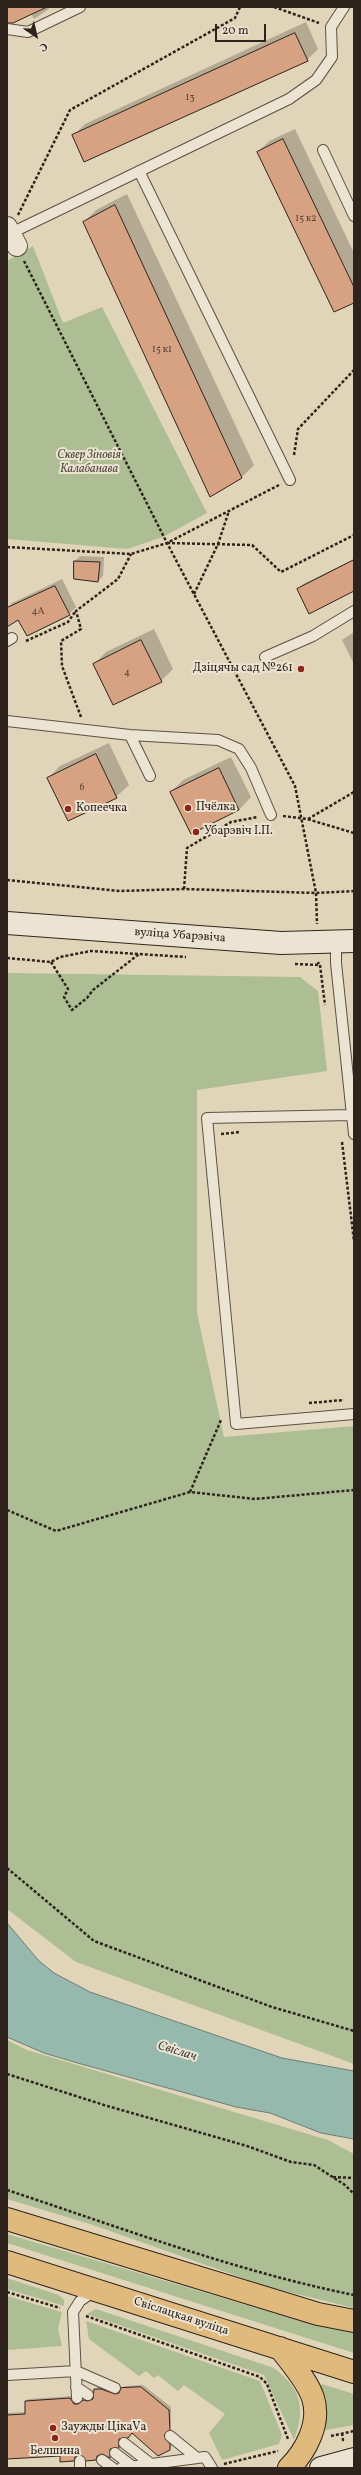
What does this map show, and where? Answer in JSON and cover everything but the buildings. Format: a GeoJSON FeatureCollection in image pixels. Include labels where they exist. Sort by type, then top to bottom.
{"type":"FeatureCollection","features":[{"type":"Feature","properties":{"kind":"main road","name":"вуліца Убарэвіча"},"geometry":{"type":"LineString","coordinates":[[7,923],[233,940],[345,942]]}},
{"type":"Feature","properties":{"kind":"main road"},"geometry":{"type":"LineString","coordinates":[[7,2219],[318,2314],[354,2321]]}},
{"type":"Feature","properties":{"kind":"main road","name":"Свіслацкая вуліца"},"geometry":{"type":"LineString","coordinates":[[7,2262],[354,2372]]}},
{"type":"Feature","properties":{"kind":"main road"},"geometry":{"type":"LineString","coordinates":[[280,2348],[313,2398],[314,2419],[310,2438],[297,2461],[286,2459]]}},
{"type":"Feature","properties":{"kind":"main road"},"geometry":{"type":"LineString","coordinates":[[321,2468],[351,2449]]}},
{"type":"Feature","properties":{"kind":"lane"},"geometry":{"type":"LineString","coordinates":[[7,29],[28,32],[80,7]]}},
{"type":"Feature","properties":{"kind":"lane"},"geometry":{"type":"LineString","coordinates":[[10,235],[289,99],[316,80],[332,57],[330,27],[344,7]]}},
{"type":"Feature","properties":{"kind":"lane"},"geometry":{"type":"LineString","coordinates":[[323,150],[354,216]]}},
{"type":"Feature","properties":{"kind":"lane"},"geometry":{"type":"LineString","coordinates":[[139,171],[290,480]]}},
{"type":"Feature","properties":{"kind":"lane"},"geometry":{"type":"LineString","coordinates":[[265,657],[314,636],[354,611]]}},
{"type":"Feature","properties":{"kind":"lane"},"geometry":{"type":"LineString","coordinates":[[7,721],[130,734],[218,740],[240,749],[251,768],[271,815]]}},
{"type":"Feature","properties":{"kind":"lane"},"geometry":{"type":"LineString","coordinates":[[130,734],[150,776]]}},
{"type":"Feature","properties":{"kind":"lane"},"geometry":{"type":"LineString","coordinates":[[345,942],[336,964],[352,1102],[351,1115],[354,1134]]}},
{"type":"Feature","properties":{"kind":"lane"},"geometry":{"type":"LineString","coordinates":[[351,1115],[207,1118],[236,1424],[354,1414]]}},
{"type":"Feature","properties":{"kind":"lane"},"geometry":{"type":"LineString","coordinates":[[77,2398],[73,2312],[80,2301],[96,2290]]}},
{"type":"Feature","properties":{"kind":"lane"},"geometry":{"type":"LineString","coordinates":[[7,2375],[76,2371],[115,2388]]}},
{"type":"Feature","properties":{"kind":"lane"},"geometry":{"type":"LineString","coordinates":[[76,2387],[88,2395]]}},
{"type":"Feature","properties":{"kind":"lane"},"geometry":{"type":"LineString","coordinates":[[170,2436],[196,2458]]}},
{"type":"Feature","properties":{"kind":"lane"},"geometry":{"type":"LineString","coordinates":[[124,2443],[151,2464]]}},
{"type":"Feature","properties":{"kind":"lane"},"geometry":{"type":"LineString","coordinates":[[115,2453],[132,2466]]}},
{"type":"Feature","properties":{"kind":"lane"},"geometry":{"type":"LineString","coordinates":[[162,2455],[171,2462]]}},
{"type":"Feature","properties":{"kind":"lane"},"geometry":{"type":"LineString","coordinates":[[121,2468],[205,2457],[212,2467]]}},
{"type":"Feature","properties":{"kind":"lane"},"geometry":{"type":"LineString","coordinates":[[102,2460],[113,2468]]}},
{"type":"Feature","properties":{"kind":"path"},"geometry":{"type":"LineString","coordinates":[[240,7],[235,18],[70,110],[10,235],[167,543],[295,786],[316,892],[317,926]]}},
{"type":"Feature","properties":{"kind":"path"},"geometry":{"type":"LineString","coordinates":[[274,7],[330,27]]}},
{"type":"Feature","properties":{"kind":"path"},"geometry":{"type":"LineString","coordinates":[[7,547],[131,554],[167,543],[290,480],[298,429],[354,370]]}},
{"type":"Feature","properties":{"kind":"path"},"geometry":{"type":"LineString","coordinates":[[194,594],[218,544],[229,511]]}},
{"type":"Feature","properties":{"kind":"path"},"geometry":{"type":"LineString","coordinates":[[167,543],[252,545],[281,572],[354,535]]}},
{"type":"Feature","properties":{"kind":"path"},"geometry":{"type":"LineString","coordinates":[[10,639],[19,644],[68,622],[76,611],[118,579],[131,554]]}},
{"type":"Feature","properties":{"kind":"path"},"geometry":{"type":"LineString","coordinates":[[76,611],[81,628],[61,641],[62,666],[86,730]]}},
{"type":"Feature","properties":{"kind":"path"},"geometry":{"type":"LineString","coordinates":[[307,819],[354,792]]}},
{"type":"Feature","properties":{"kind":"path"},"geometry":{"type":"LineString","coordinates":[[184,889],[187,848],[231,822],[271,815],[307,819],[354,833]]}},
{"type":"Feature","properties":{"kind":"path"},"geometry":{"type":"LineString","coordinates":[[7,880],[120,891],[184,889],[316,892],[354,890]]}},
{"type":"Feature","properties":{"kind":"path"},"geometry":{"type":"LineString","coordinates":[[7,958],[51,962],[60,957],[91,951],[191,958]]}},
{"type":"Feature","properties":{"kind":"path"},"geometry":{"type":"LineString","coordinates":[[51,962],[68,989],[64,997],[72,1010],[87,998],[93,990],[139,954]]}},
{"type":"Feature","properties":{"kind":"path"},"geometry":{"type":"LineString","coordinates":[[288,963],[319,965]]}},
{"type":"Feature","properties":{"kind":"path"},"geometry":{"type":"LineString","coordinates":[[190,1492],[224,1414]]}},
{"type":"Feature","properties":{"kind":"path"},"geometry":{"type":"LineString","coordinates":[[7,1510],[56,1531],[190,1492],[255,1499],[354,1490]]}},
{"type":"Feature","properties":{"kind":"path"},"geometry":{"type":"LineString","coordinates":[[7,1868],[94,1941],[272,2007],[354,2031]]}},
{"type":"Feature","properties":{"kind":"path"},"geometry":{"type":"LineString","coordinates":[[7,2074],[104,2105],[247,2146],[291,2162],[314,2165],[354,2194]]}},
{"type":"Feature","properties":{"kind":"path"},"geometry":{"type":"LineString","coordinates":[[332,2177],[354,2178]]}},
{"type":"Feature","properties":{"kind":"path"},"geometry":{"type":"LineString","coordinates":[[7,2190],[238,2267],[307,2285],[354,2295]]}},
{"type":"Feature","properties":{"kind":"path"},"geometry":{"type":"LineString","coordinates":[[7,2292],[73,2312],[260,2377],[267,2384],[289,2442]]}},
{"type":"Feature","properties":{"kind":"path"},"geometry":{"type":"LineString","coordinates":[[327,2437],[354,2431]]}},
{"type":"Feature","properties":{"kind":"path"},"geometry":{"type":"LineString","coordinates":[[342,2433],[343,2440],[351,2449]]}},
{"type":"Feature","properties":{"kind":"path"},"geometry":{"type":"LineString","coordinates":[[212,2467],[286,2459]]}},
{"type":"Feature","properties":{"kind":"green space","name":"Сквер Зіновія Калабанава"},"geometry":{"type":"Polygon","coordinates":[[[33,246],[63,323],[102,307],[207,513],[163,537],[127,549],[7,539],[7,261],[33,246]]]}},
{"type":"Feature","properties":{"kind":"green space"},"geometry":{"type":"Polygon","coordinates":[[[7,973],[300,977],[318,991],[327,1071],[197,1090],[197,1313],[224,1437],[354,1426],[354,2064],[76,1962],[7,1909],[7,973]]]}},
{"type":"Feature","properties":{"kind":"green space"},"geometry":{"type":"Polygon","coordinates":[[[7,2040],[27,2050],[328,2140],[354,2154],[354,2308],[268,2287],[93,2225],[7,2199],[7,2040]]]}},
{"type":"Feature","properties":{"kind":"green space"},"geometry":{"type":"Polygon","coordinates":[[[7,2234],[297,2320],[354,2332],[354,2353],[7,2243],[7,2234]]]}},
{"type":"Feature","properties":{"kind":"green space"},"geometry":{"type":"Polygon","coordinates":[[[7,2278],[59,2295],[64,2300],[64,2306],[7,2289],[7,2278]]]}},
{"type":"Feature","properties":{"kind":"green space"},"geometry":{"type":"Polygon","coordinates":[[[7,2296],[62,2312],[58,2329],[62,2346],[7,2350],[7,2296]]]}},
{"type":"Feature","properties":{"kind":"green space"},"geometry":{"type":"Polygon","coordinates":[[[96,2309],[274,2368],[290,2384],[299,2400],[300,2418],[294,2440],[264,2375],[87,2314],[96,2309]]]}},
{"type":"Feature","properties":{"kind":"green space"},"geometry":{"type":"Polygon","coordinates":[[[86,2321],[260,2381],[282,2435],[279,2444],[222,2460],[209,2433],[225,2414],[184,2385],[178,2391],[158,2375],[154,2378],[146,2371],[139,2376],[89,2339],[86,2321]]]}},
{"type":"Feature","properties":{"kind":"green space"},"geometry":{"type":"Polygon","coordinates":[[[322,2384],[354,2394],[354,2425],[320,2431],[319,2388],[322,2384]]]}},
{"type":"Feature","properties":{"kind":"water","name":"Свіслач"},"geometry":{"type":"Polygon","coordinates":[[[7,1923],[39,1961],[54,1973],[90,1992],[282,2058],[354,2071],[354,2139],[321,2133],[270,2113],[236,2107],[74,2062],[44,2053],[7,2037],[7,1923]]]}},
{"type":"Feature","properties":{"kind":"place","name":"Дзіцячы сад №261"},"geometry":{"type":"Point","coordinates":[301,669]}},
{"type":"Feature","properties":{"kind":"place","name":"Пчёлка"},"geometry":{"type":"Point","coordinates":[188,808]}},
{"type":"Feature","properties":{"kind":"place","name":"Копеечка"},"geometry":{"type":"Point","coordinates":[68,809]}},
{"type":"Feature","properties":{"kind":"place","name":"Убарэвіч І.П."},"geometry":{"type":"Point","coordinates":[196,832]}},
{"type":"Feature","properties":{"kind":"place","name":"Заужды ЦікаVа"},"geometry":{"type":"Point","coordinates":[53,2428]}},
{"type":"Feature","properties":{"kind":"place","name":"Белшина"},"geometry":{"type":"Point","coordinates":[55,2438]}}]}
